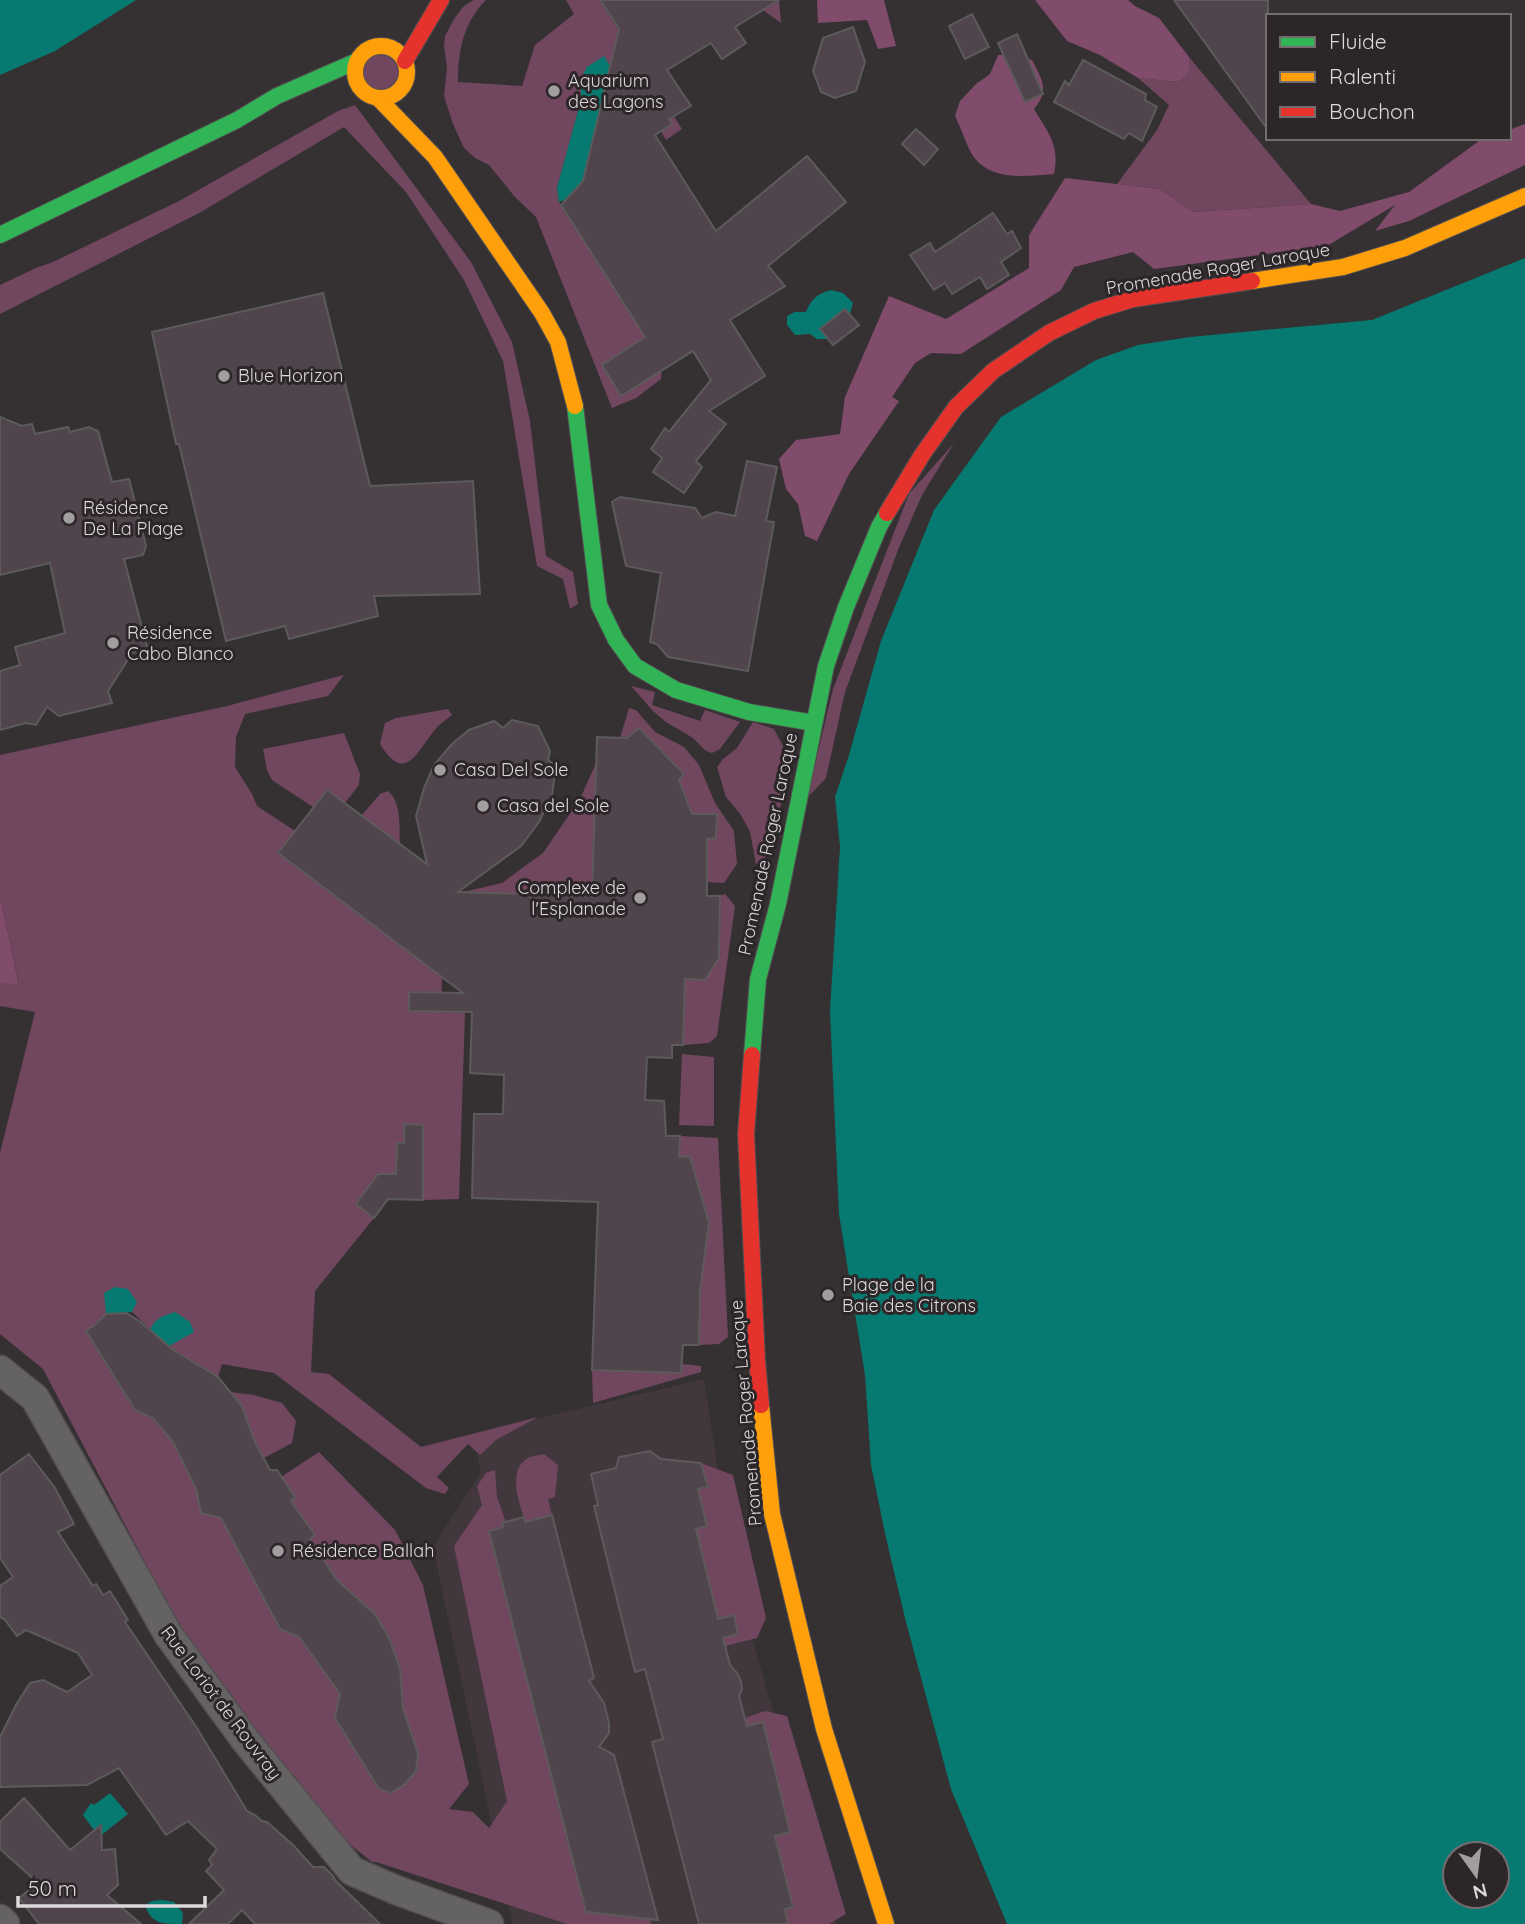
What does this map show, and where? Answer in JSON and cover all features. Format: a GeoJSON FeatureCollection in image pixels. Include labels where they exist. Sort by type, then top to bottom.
{"type":"FeatureCollection","features":[{"type":"Feature","properties":{"kind":"main road"},"geometry":{"type":"LineString","coordinates":[[342,94],[391,95],[402,87],[405,69],[441,0]]}},
{"type":"Feature","properties":{"kind":"main road"},"geometry":{"type":"LineString","coordinates":[[414,100],[396,50],[384,41],[369,48],[359,57],[354,70],[357,83],[435,157],[542,313],[558,342],[575,404],[599,605],[616,640],[635,666],[676,690],[749,712],[814,723]]}},
{"type":"Feature","properties":{"kind":"main road"},"geometry":{"type":"LineString","coordinates":[[0,235],[237,120],[277,96],[357,61]]}},
{"type":"Feature","properties":{"kind":"main road"},"geometry":{"type":"LineString","coordinates":[[237,120],[307,99]]}},
{"type":"Feature","properties":{"kind":"main road"},"geometry":{"type":"LineString","coordinates":[[422,122],[435,157]]}},
{"type":"Feature","properties":{"kind":"main road","name":"Promenade Roger Laroque"},"geometry":{"type":"LineString","coordinates":[[886,1924],[824,1729],[772,1514],[757,1360],[746,1134],[758,979],[778,904],[826,666],[846,607],[879,527],[922,455],[956,407],[993,371],[1049,333],[1094,311],[1133,299],[1362,263],[1405,248],[1525,196]]}},
{"type":"Feature","properties":{"kind":"street","name":"Rue Loriot de Rouvray"},"geometry":{"type":"LineString","coordinates":[[0,1370],[35,1398],[168,1634],[246,1741],[352,1871],[489,1924]]}},
{"type":"Feature","properties":{"kind":"street"},"geometry":{"type":"LineString","coordinates":[[0,1919],[5,1924]]}},
{"type":"Feature","properties":{"kind":"shaded area"},"geometry":{"type":"Polygon","coordinates":[[[0,0],[136,0],[55,51],[0,75],[0,0]]]}},
{"type":"Feature","properties":{"kind":"shaded area"},"geometry":{"type":"Polygon","coordinates":[[[473,0],[486,0],[472,18],[463,38],[458,82],[522,86],[535,45],[574,14],[566,0],[599,0],[682,129],[666,140],[661,131],[672,124],[581,78],[581,100],[557,188],[559,202],[662,363],[661,379],[636,398],[612,408],[536,217],[515,197],[489,165],[464,148],[453,124],[444,96],[447,68],[445,36],[463,7],[473,0]]]}},
{"type":"Feature","properties":{"kind":"shaded area"},"geometry":{"type":"Polygon","coordinates":[[[763,0],[779,0],[781,23],[763,10],[763,0]]]}},
{"type":"Feature","properties":{"kind":"shaded area"},"geometry":{"type":"Polygon","coordinates":[[[817,0],[884,0],[896,46],[878,49],[867,20],[818,23],[817,0]]]}},
{"type":"Feature","properties":{"kind":"shaded area"},"geometry":{"type":"Polygon","coordinates":[[[1035,0],[1128,0],[1159,18],[1189,57],[1190,72],[1179,82],[1138,78],[1100,55],[1067,41],[1035,0]]]}},
{"type":"Feature","properties":{"kind":"shaded area"},"geometry":{"type":"Polygon","coordinates":[[[383,45],[396,50],[407,75],[402,87],[391,95],[365,93],[357,83],[354,70],[369,48],[383,45]]]}},
{"type":"Feature","properties":{"kind":"shaded area"},"geometry":{"type":"Polygon","coordinates":[[[1014,54],[1032,60],[1043,85],[1042,96],[1034,109],[1054,147],[1054,174],[1010,176],[990,170],[973,156],[955,116],[960,101],[990,74],[998,55],[1014,54]]]}},
{"type":"Feature","properties":{"kind":"shaded area"},"geometry":{"type":"Polygon","coordinates":[[[604,56],[610,66],[583,181],[567,199],[559,202],[557,188],[581,100],[581,78],[587,67],[604,56]]]}},
{"type":"Feature","properties":{"kind":"shaded area"},"geometry":{"type":"Polygon","coordinates":[[[1189,57],[1311,204],[1193,212],[1160,189],[1117,184],[1157,130],[1169,105],[1138,78],[1179,82],[1190,72],[1189,57]]]}},
{"type":"Feature","properties":{"kind":"shaded area"},"geometry":{"type":"Polygon","coordinates":[[[355,105],[471,262],[512,342],[530,421],[546,556],[573,572],[578,604],[570,609],[563,579],[537,566],[503,361],[464,280],[406,192],[344,127],[201,212],[0,314],[0,285],[179,201],[338,111],[355,105]]]}},
{"type":"Feature","properties":{"kind":"shaded area"},"geometry":{"type":"Polygon","coordinates":[[[1525,124],[1525,165],[1409,221],[1375,231],[1395,205],[1327,246],[1154,269],[1133,252],[1074,267],[1061,290],[961,354],[931,353],[915,363],[892,397],[899,401],[849,474],[817,541],[805,536],[798,504],[786,489],[779,459],[796,440],[840,434],[845,397],[889,296],[946,319],[1029,268],[1029,235],[1065,178],[1160,189],[1193,212],[1311,204],[1340,211],[1409,192],[1479,141],[1511,140],[1511,129],[1525,124]]]}},
{"type":"Feature","properties":{"kind":"shaded area"},"geometry":{"type":"Polygon","coordinates":[[[1525,258],[1525,1924],[1007,1924],[951,1789],[886,1538],[871,1465],[865,1375],[839,1214],[830,1011],[840,847],[835,797],[881,641],[934,510],[1001,417],[1096,360],[1138,345],[1190,337],[1372,320],[1525,258]]]}},
{"type":"Feature","properties":{"kind":"shaded area"},"geometry":{"type":"Polygon","coordinates":[[[831,290],[843,293],[853,303],[850,314],[845,309],[821,329],[828,339],[817,339],[810,334],[795,335],[787,325],[787,316],[795,312],[806,312],[815,298],[831,290]]]}},
{"type":"Feature","properties":{"kind":"shaded area"},"geometry":{"type":"Polygon","coordinates":[[[954,443],[922,495],[898,550],[845,692],[826,778],[807,798],[833,689],[909,494],[954,443]]]}},
{"type":"Feature","properties":{"kind":"shaded area"},"geometry":{"type":"Polygon","coordinates":[[[344,675],[328,696],[245,714],[236,737],[235,767],[257,806],[295,831],[278,854],[442,976],[441,1012],[465,1013],[459,1199],[423,1200],[404,1143],[397,1144],[396,1174],[356,1204],[374,1218],[315,1291],[311,1372],[329,1374],[421,1447],[538,1417],[496,1440],[480,1455],[468,1444],[437,1477],[449,1488],[445,1494],[426,1488],[274,1373],[222,1364],[218,1377],[169,1346],[132,1312],[106,1314],[86,1332],[134,1410],[153,1418],[173,1442],[196,1489],[201,1513],[221,1518],[280,1628],[299,1637],[343,1698],[379,1789],[390,1793],[404,1785],[416,1771],[418,1753],[403,1708],[400,1668],[389,1638],[375,1613],[336,1579],[310,1539],[315,1535],[291,1501],[294,1497],[281,1477],[319,1452],[395,1530],[423,1585],[469,1784],[449,1809],[473,1812],[489,1828],[507,1801],[454,1546],[482,1505],[477,1486],[486,1473],[495,1470],[497,1497],[506,1522],[503,1527],[489,1531],[586,1912],[650,1919],[651,1924],[567,1924],[372,1862],[328,1827],[180,1629],[43,1369],[0,1334],[0,1153],[35,1012],[0,1006],[0,981],[19,984],[0,896],[0,755],[227,706],[344,675]]]}},
{"type":"Feature","properties":{"kind":"shaded area"},"geometry":{"type":"Polygon","coordinates":[[[631,686],[655,692],[652,705],[700,721],[705,710],[740,722],[720,749],[712,753],[666,722],[631,686]]]}},
{"type":"Feature","properties":{"kind":"shaded area"},"geometry":{"type":"Polygon","coordinates":[[[629,708],[636,710],[655,732],[684,747],[699,765],[715,803],[734,831],[737,864],[724,883],[688,881],[707,869],[707,839],[716,838],[717,815],[692,814],[681,784],[674,787],[684,774],[639,728],[624,742],[620,738],[629,708]]]}},
{"type":"Feature","properties":{"kind":"shaded area"},"geometry":{"type":"Polygon","coordinates":[[[448,709],[452,715],[410,760],[397,762],[380,744],[385,723],[396,718],[448,709]]]}},
{"type":"Feature","properties":{"kind":"shaded area"},"geometry":{"type":"Polygon","coordinates":[[[753,722],[774,729],[783,746],[786,763],[784,792],[763,865],[756,864],[750,832],[741,815],[726,797],[717,767],[737,748],[753,722]]]}},
{"type":"Feature","properties":{"kind":"shaded area"},"geometry":{"type":"Polygon","coordinates":[[[344,733],[360,774],[359,785],[345,803],[327,790],[313,807],[272,780],[263,749],[344,733]]]}},
{"type":"Feature","properties":{"kind":"shaded area"},"geometry":{"type":"Polygon","coordinates":[[[597,761],[592,904],[580,896],[463,892],[502,883],[543,853],[580,799],[597,761]]]}},
{"type":"Feature","properties":{"kind":"shaded area"},"geometry":{"type":"Polygon","coordinates":[[[388,791],[398,808],[400,844],[361,816],[380,794],[388,791]]]}},
{"type":"Feature","properties":{"kind":"shaded area"},"geometry":{"type":"Polygon","coordinates":[[[725,894],[735,906],[717,1036],[709,1043],[683,1045],[685,979],[705,980],[719,958],[720,896],[725,894]]]}},
{"type":"Feature","properties":{"kind":"shaded area"},"geometry":{"type":"Polygon","coordinates":[[[0,896],[19,985],[0,982],[0,896]]]}},
{"type":"Feature","properties":{"kind":"shaded area"},"geometry":{"type":"Polygon","coordinates":[[[682,1054],[714,1057],[714,1126],[679,1125],[682,1054]]]}},
{"type":"Feature","properties":{"kind":"shaded area"},"geometry":{"type":"Polygon","coordinates":[[[680,1136],[718,1138],[728,1337],[719,1344],[699,1345],[700,1291],[708,1223],[690,1157],[679,1156],[680,1136]]]}},
{"type":"Feature","properties":{"kind":"shaded area"},"geometry":{"type":"Polygon","coordinates":[[[115,1287],[128,1289],[137,1302],[132,1312],[106,1314],[104,1293],[115,1287]]]}},
{"type":"Feature","properties":{"kind":"shaded area"},"geometry":{"type":"Polygon","coordinates":[[[175,1312],[190,1322],[194,1332],[169,1346],[150,1330],[157,1320],[175,1312]]]}},
{"type":"Feature","properties":{"kind":"shaded area"},"geometry":{"type":"Polygon","coordinates":[[[682,1364],[701,1366],[701,1372],[593,1403],[592,1370],[681,1373],[682,1364]]]}},
{"type":"Feature","properties":{"kind":"shaded area"},"geometry":{"type":"Polygon","coordinates":[[[704,1379],[720,1483],[749,1628],[837,1924],[513,1924],[433,1547],[481,1472],[473,1434],[704,1379]]]}},
{"type":"Feature","properties":{"kind":"shaded area"},"geometry":{"type":"Polygon","coordinates":[[[230,1392],[282,1403],[296,1421],[292,1443],[264,1458],[242,1406],[230,1392]]]}},
{"type":"Feature","properties":{"kind":"shaded area"},"geometry":{"type":"Polygon","coordinates":[[[544,1454],[558,1465],[555,1497],[548,1499],[552,1515],[525,1522],[516,1488],[518,1471],[528,1458],[544,1454]]]}},
{"type":"Feature","properties":{"kind":"shaded area"},"geometry":{"type":"Polygon","coordinates":[[[679,1461],[701,1463],[733,1475],[766,1618],[757,1638],[725,1646],[679,1461]]]}},
{"type":"Feature","properties":{"kind":"shaded area"},"geometry":{"type":"Polygon","coordinates":[[[765,1711],[787,1716],[846,1914],[829,1924],[788,1924],[745,1718],[765,1711]]]}},
{"type":"Feature","properties":{"kind":"shaded area"},"geometry":{"type":"Polygon","coordinates":[[[110,1793],[128,1814],[99,1837],[83,1815],[91,1803],[94,1805],[110,1793]]]}},
{"type":"Feature","properties":{"kind":"shaded area"},"geometry":{"type":"Polygon","coordinates":[[[162,1900],[174,1902],[183,1913],[182,1924],[158,1922],[150,1916],[145,1905],[162,1900]]]}},
{"type":"Feature","properties":{"kind":"building"},"geometry":{"type":"Polygon","coordinates":[[[600,0],[779,0],[735,27],[746,43],[722,59],[711,43],[667,70],[691,106],[669,119],[672,124],[655,135],[716,231],[807,156],[846,202],[768,266],[785,286],[730,320],[765,376],[709,411],[726,424],[696,461],[702,467],[684,493],[653,472],[662,458],[651,449],[665,428],[669,432],[711,380],[693,351],[621,396],[602,365],[645,337],[561,205],[583,181],[619,29],[600,0]]]}},
{"type":"Feature","properties":{"kind":"building"},"geometry":{"type":"Polygon","coordinates":[[[1174,0],[1268,0],[1266,127],[1174,0]]]}},
{"type":"Feature","properties":{"kind":"building"},"geometry":{"type":"Polygon","coordinates":[[[972,14],[989,47],[965,59],[949,26],[972,14]]]}},
{"type":"Feature","properties":{"kind":"building"},"geometry":{"type":"Polygon","coordinates":[[[853,27],[865,62],[856,91],[835,98],[821,92],[813,71],[823,38],[853,27]]]}},
{"type":"Feature","properties":{"kind":"building"},"geometry":{"type":"Polygon","coordinates":[[[1017,34],[1043,94],[1025,102],[998,43],[1017,34]]]}},
{"type":"Feature","properties":{"kind":"building"},"geometry":{"type":"Polygon","coordinates":[[[1083,60],[1146,94],[1145,100],[1157,107],[1142,141],[1129,133],[1124,139],[1054,102],[1065,81],[1069,85],[1083,60]]]}},
{"type":"Feature","properties":{"kind":"building"},"geometry":{"type":"Polygon","coordinates":[[[916,129],[938,149],[924,165],[902,144],[916,129]]]}},
{"type":"Feature","properties":{"kind":"building"},"geometry":{"type":"Polygon","coordinates":[[[993,213],[1007,234],[1012,231],[1021,248],[1001,262],[1009,275],[987,289],[980,277],[952,294],[945,283],[934,290],[910,255],[930,243],[935,252],[993,213]]]}},
{"type":"Feature","properties":{"kind":"building"},"geometry":{"type":"Polygon","coordinates":[[[323,293],[370,486],[473,481],[480,594],[374,596],[378,616],[289,639],[285,626],[226,641],[179,444],[176,444],[152,332],[323,293]]]}},
{"type":"Feature","properties":{"kind":"building"},"geometry":{"type":"Polygon","coordinates":[[[845,309],[859,325],[833,345],[820,329],[845,309]]]}},
{"type":"Feature","properties":{"kind":"building"},"geometry":{"type":"Polygon","coordinates":[[[0,417],[22,426],[32,424],[35,434],[68,427],[70,432],[89,427],[98,431],[112,482],[129,479],[146,546],[143,555],[124,559],[148,650],[132,653],[108,691],[112,703],[59,716],[47,707],[36,725],[26,723],[0,730],[0,671],[20,665],[15,647],[65,633],[50,563],[0,575],[0,417]]]}},
{"type":"Feature","properties":{"kind":"building"},"geometry":{"type":"Polygon","coordinates":[[[747,461],[777,467],[766,521],[774,522],[748,671],[668,657],[657,644],[650,642],[661,573],[626,566],[612,502],[620,497],[695,508],[702,518],[716,512],[735,516],[747,461]]]}},
{"type":"Feature","properties":{"kind":"building"},"geometry":{"type":"Polygon","coordinates":[[[512,720],[538,726],[550,751],[548,760],[556,766],[552,796],[539,822],[521,846],[458,892],[592,896],[597,737],[627,738],[639,728],[684,774],[679,780],[692,814],[717,814],[716,838],[707,839],[707,896],[720,896],[719,958],[705,980],[685,979],[683,1045],[672,1045],[672,1058],[647,1057],[645,1100],[664,1101],[666,1136],[680,1136],[679,1156],[690,1157],[709,1223],[700,1291],[699,1345],[683,1345],[681,1373],[592,1370],[598,1202],[472,1198],[474,1114],[503,1114],[504,1075],[470,1073],[472,1012],[409,1011],[409,992],[463,993],[278,853],[327,790],[427,864],[416,816],[434,765],[451,745],[469,730],[494,721],[503,728],[512,720]]]}},
{"type":"Feature","properties":{"kind":"building"},"geometry":{"type":"Polygon","coordinates":[[[404,1124],[423,1125],[423,1200],[388,1199],[374,1218],[356,1204],[378,1174],[396,1174],[397,1143],[404,1143],[404,1124]]]}},
{"type":"Feature","properties":{"kind":"building","name":"Résidence Ballah"},"geometry":{"type":"Polygon","coordinates":[[[126,1313],[141,1322],[172,1349],[218,1377],[242,1406],[255,1442],[270,1470],[277,1470],[295,1497],[291,1501],[315,1535],[310,1539],[337,1580],[375,1614],[389,1638],[400,1668],[403,1708],[418,1753],[416,1771],[404,1785],[391,1793],[379,1789],[335,1718],[340,1694],[299,1637],[280,1629],[221,1518],[201,1513],[196,1489],[173,1442],[153,1418],[135,1410],[86,1331],[106,1314],[126,1313]]]}},
{"type":"Feature","properties":{"kind":"building"},"geometry":{"type":"Polygon","coordinates":[[[650,1451],[661,1459],[701,1463],[708,1487],[698,1489],[707,1526],[696,1529],[718,1619],[734,1615],[738,1634],[723,1638],[730,1665],[741,1681],[742,1690],[739,1696],[747,1726],[763,1722],[790,1832],[775,1836],[793,1907],[785,1909],[788,1924],[699,1924],[652,1742],[663,1739],[645,1669],[635,1672],[594,1506],[598,1505],[591,1474],[616,1468],[619,1457],[650,1451]]]}},
{"type":"Feature","properties":{"kind":"building"},"geometry":{"type":"Polygon","coordinates":[[[29,1454],[55,1488],[74,1524],[58,1532],[93,1586],[96,1584],[103,1595],[110,1591],[128,1620],[125,1622],[197,1728],[247,1811],[267,1822],[313,1867],[324,1867],[380,1924],[255,1924],[242,1910],[228,1924],[189,1924],[224,1890],[206,1871],[212,1865],[209,1860],[217,1849],[188,1821],[166,1835],[119,1768],[87,1785],[0,1787],[0,1737],[30,1683],[43,1680],[67,1692],[92,1675],[78,1653],[26,1630],[17,1636],[0,1617],[0,1586],[13,1577],[0,1558],[0,1475],[29,1454]]]}},
{"type":"Feature","properties":{"kind":"building"},"geometry":{"type":"Polygon","coordinates":[[[552,1515],[594,1678],[589,1681],[604,1703],[609,1723],[609,1733],[599,1747],[614,1755],[658,1920],[586,1912],[489,1531],[503,1527],[502,1523],[524,1517],[525,1522],[552,1515]]]}},
{"type":"Feature","properties":{"kind":"building"},"geometry":{"type":"Polygon","coordinates":[[[24,1798],[70,1850],[101,1825],[102,1850],[115,1849],[118,1885],[107,1895],[141,1924],[39,1924],[19,1898],[38,1883],[0,1849],[0,1822],[24,1798]]]}},
{"type":"Feature","properties":{"kind":"traffic: fast"},"geometry":{"type":"LineString","coordinates":[[0,235],[237,120],[277,96],[357,61]]}},
{"type":"Feature","properties":{"kind":"traffic: fast"},"geometry":{"type":"LineString","coordinates":[[575,406],[599,605],[616,640],[635,666],[676,690],[749,712],[814,723]]}},
{"type":"Feature","properties":{"kind":"traffic: fast"},"geometry":{"type":"LineString","coordinates":[[752,1055],[758,979],[778,904],[826,666],[846,607],[887,513]]}},
{"type":"Feature","properties":{"kind":"traffic: slow"},"geometry":{"type":"LineString","coordinates":[[381,46],[391,48],[399,54],[405,62],[407,72],[405,82],[399,90],[391,96],[381,98],[371,96],[363,90],[357,82],[355,72],[357,62],[363,54],[371,48],[381,46]]}},
{"type":"Feature","properties":{"kind":"traffic: slow"},"geometry":{"type":"LineString","coordinates":[[378,98],[435,157],[542,313],[558,342],[575,406]]}},
{"type":"Feature","properties":{"kind":"traffic: slow"},"geometry":{"type":"LineString","coordinates":[[1252,281],[1343,267],[1405,248],[1525,196]]}},
{"type":"Feature","properties":{"kind":"traffic: slow"},"geometry":{"type":"LineString","coordinates":[[761,1405],[772,1514],[824,1729],[886,1924]]}},
{"type":"Feature","properties":{"kind":"traffic: jam"},"geometry":{"type":"LineString","coordinates":[[405,61],[441,0]]}},
{"type":"Feature","properties":{"kind":"traffic: jam"},"geometry":{"type":"LineString","coordinates":[[887,513],[922,455],[956,407],[993,371],[1049,333],[1094,311],[1133,299],[1252,281]]}},
{"type":"Feature","properties":{"kind":"traffic: jam"},"geometry":{"type":"LineString","coordinates":[[752,1055],[746,1134],[761,1405]]}},
{"type":"Feature","properties":{"kind":"place","name":"Aquarium des Lagons"},"geometry":{"type":"Point","coordinates":[554,91]}},
{"type":"Feature","properties":{"kind":"place","name":"Blue Horizon"},"geometry":{"type":"Point","coordinates":[224,376]}},
{"type":"Feature","properties":{"kind":"place","name":"Résidence De La Plage"},"geometry":{"type":"Point","coordinates":[69,518]}},
{"type":"Feature","properties":{"kind":"place","name":"Résidence Cabo Blanco"},"geometry":{"type":"Point","coordinates":[113,643]}},
{"type":"Feature","properties":{"kind":"place","name":"Casa Del Sole"},"geometry":{"type":"Point","coordinates":[440,770]}},
{"type":"Feature","properties":{"kind":"place","name":"Casa del Sole"},"geometry":{"type":"Point","coordinates":[483,806]}},
{"type":"Feature","properties":{"kind":"place","name":"Complexe de l'Esplanade"},"geometry":{"type":"Point","coordinates":[640,898]}},
{"type":"Feature","properties":{"kind":"place","name":"Plage de la Baie des Citrons"},"geometry":{"type":"Point","coordinates":[828,1295]}},
{"type":"Feature","properties":{"kind":"place","name":"Résidence Ballah"},"geometry":{"type":"Point","coordinates":[278,1551]}}]}
